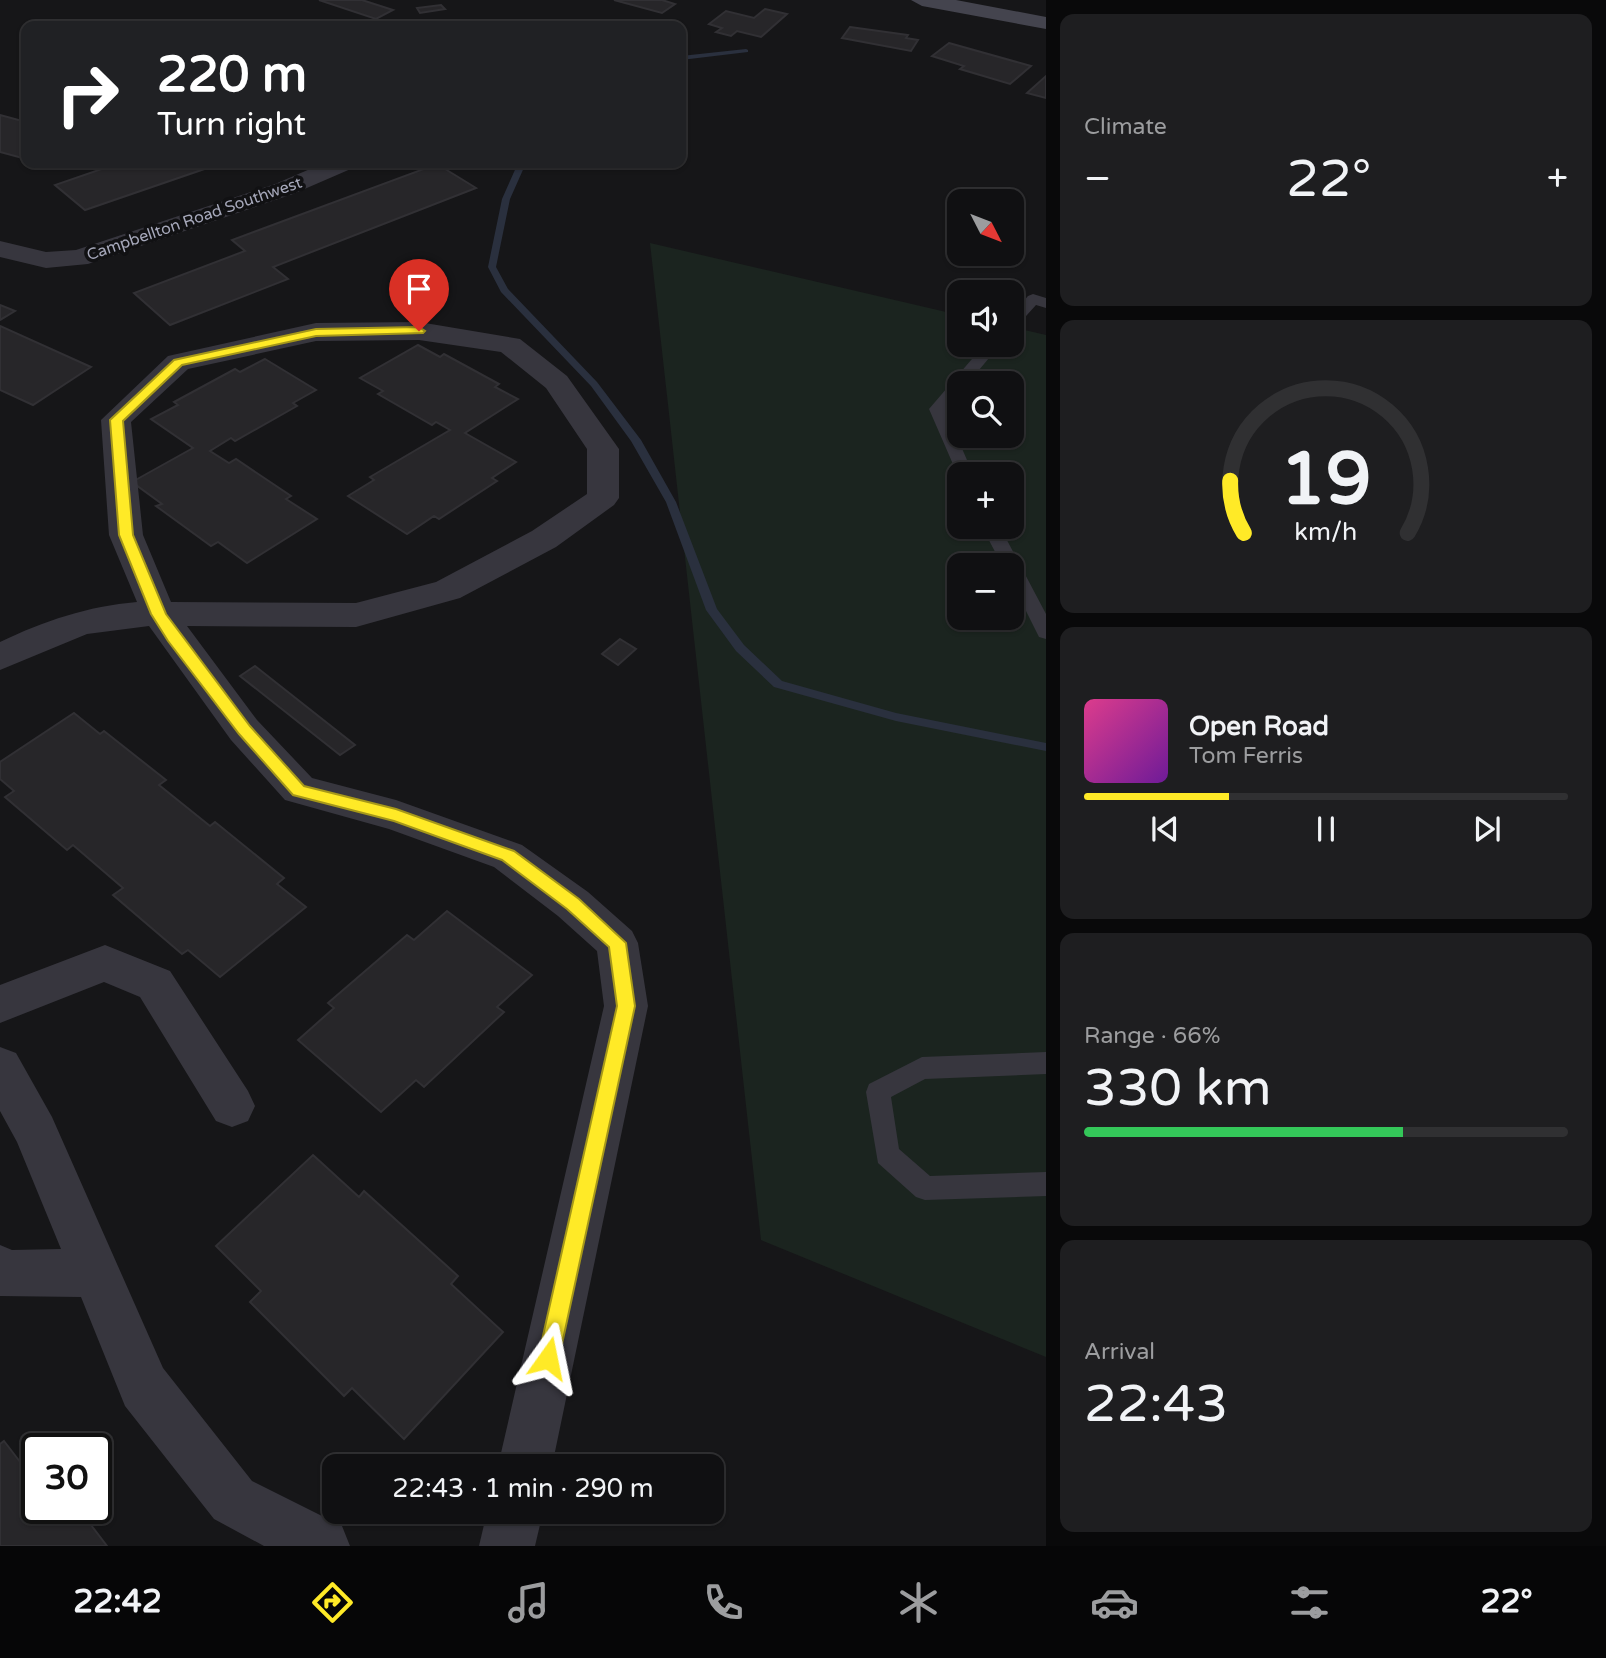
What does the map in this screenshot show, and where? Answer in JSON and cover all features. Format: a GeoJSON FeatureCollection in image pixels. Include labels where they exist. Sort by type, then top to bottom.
{"type":"FeatureCollection","features":[{"type":"Feature","properties":{"kind":"street"},"geometry":{"type":"LineString","coordinates":[[922,0],[1046,23]]}},
{"type":"Feature","properties":{"kind":"street","name":"Campbellton Road Southwest"},"geometry":{"type":"LineString","coordinates":[[0,249],[46,260],[79,258],[284,189],[332,168]]}},
{"type":"Feature","properties":{"kind":"street"},"geometry":{"type":"LineString","coordinates":[[0,657],[61,627],[127,612],[159,614],[356,615],[448,590],[544,539],[603,498],[604,449],[557,382],[510,345],[419,331],[316,332],[178,362],[116,420],[126,535],[159,614],[244,730],[299,790],[396,815],[508,856],[573,904],[617,943],[626,1006],[527,1454]]}},
{"type":"Feature","properties":{"kind":"street"},"geometry":{"type":"LineString","coordinates":[[0,1004],[104,963],[155,985],[232,1106]]}},
{"type":"Feature","properties":{"kind":"street"},"geometry":{"type":"LineString","coordinates":[[0,1067],[36,1132],[144,1387],[233,1500],[322,1546]]}},
{"type":"Feature","properties":{"kind":"street"},"geometry":{"type":"LineString","coordinates":[[2,1274],[96,1273]]}},
{"type":"Feature","properties":{"kind":"street"},"geometry":{"type":"LineString","coordinates":[[507,1546],[512,1524]]}},
{"type":"Feature","properties":{"kind":"lane"},"geometry":{"type":"LineString","coordinates":[[1024,309],[1033,299],[1046,303]]}},
{"type":"Feature","properties":{"kind":"lane"},"geometry":{"type":"LineString","coordinates":[[959,462],[937,409],[982,357]]}},
{"type":"Feature","properties":{"kind":"lane"},"geometry":{"type":"LineString","coordinates":[[1024,591],[1046,632]]}},
{"type":"Feature","properties":{"kind":"lane"},"geometry":{"type":"LineString","coordinates":[[1046,1063],[922,1068],[878,1092],[887,1155],[925,1188],[1046,1184]]}},
{"type":"Feature","properties":{"kind":"shaded area"},"geometry":{"type":"Polygon","coordinates":[[[650,243],[947,312],[947,357],[1024,357],[1024,330],[1046,335],[1046,1357],[761,1240],[650,243]]]}},
{"type":"Feature","properties":{"kind":"building"},"geometry":{"type":"Polygon","coordinates":[[[319,0],[362,0],[393,10],[376,19],[319,0]]]}},
{"type":"Feature","properties":{"kind":"building"},"geometry":{"type":"Polygon","coordinates":[[[614,0],[662,0],[675,4],[662,13],[614,0]]]}},
{"type":"Feature","properties":{"kind":"building"},"geometry":{"type":"Polygon","coordinates":[[[441,5],[445,9],[420,13],[417,8],[441,5]]]}},
{"type":"Feature","properties":{"kind":"building"},"geometry":{"type":"Polygon","coordinates":[[[765,9],[787,14],[761,37],[737,31],[731,36],[716,32],[722,28],[709,24],[726,11],[754,18],[765,9]]]}},
{"type":"Feature","properties":{"kind":"building"},"geometry":{"type":"Polygon","coordinates":[[[850,27],[908,35],[906,38],[918,40],[911,51],[842,38],[850,27]]]}},
{"type":"Feature","properties":{"kind":"building"},"geometry":{"type":"Polygon","coordinates":[[[949,43],[1031,66],[1010,84],[960,69],[964,66],[932,56],[949,43]]]}},
{"type":"Feature","properties":{"kind":"building"},"geometry":{"type":"Polygon","coordinates":[[[1046,76],[1046,98],[1027,93],[1046,76]]]}},
{"type":"Feature","properties":{"kind":"building"},"geometry":{"type":"Polygon","coordinates":[[[0,115],[21,121],[21,158],[0,152],[0,115]]]}},
{"type":"Feature","properties":{"kind":"building"},"geometry":{"type":"Polygon","coordinates":[[[104,168],[207,168],[85,210],[55,185],[104,168]]]}},
{"type":"Feature","properties":{"kind":"building"},"geometry":{"type":"Polygon","coordinates":[[[426,168],[444,168],[476,188],[273,267],[288,279],[170,325],[134,293],[245,251],[232,240],[426,168]]]}},
{"type":"Feature","properties":{"kind":"building"},"geometry":{"type":"Polygon","coordinates":[[[0,305],[15,311],[0,320],[0,305]]]}},
{"type":"Feature","properties":{"kind":"building"},"geometry":{"type":"Polygon","coordinates":[[[0,326],[91,367],[33,405],[0,390],[0,326]]]}},
{"type":"Feature","properties":{"kind":"building"},"geometry":{"type":"Polygon","coordinates":[[[418,345],[440,357],[444,354],[499,384],[495,387],[518,399],[465,433],[516,462],[492,478],[497,481],[439,519],[434,516],[407,534],[348,496],[374,480],[370,477],[450,430],[436,422],[432,425],[378,394],[383,391],[360,378],[418,345]]]}},
{"type":"Feature","properties":{"kind":"building"},"geometry":{"type":"Polygon","coordinates":[[[265,359],[316,390],[293,403],[297,406],[235,441],[231,438],[210,451],[229,463],[236,459],[291,496],[286,499],[317,519],[247,563],[218,542],[211,546],[156,506],[162,504],[132,482],[193,448],[151,419],[178,405],[174,402],[235,369],[240,372],[265,359]]]}},
{"type":"Feature","properties":{"kind":"building"},"geometry":{"type":"Polygon","coordinates":[[[620,639],[636,649],[618,665],[602,654],[620,639]]]}},
{"type":"Feature","properties":{"kind":"building"},"geometry":{"type":"Polygon","coordinates":[[[255,666],[355,745],[340,755],[240,676],[255,666]]]}},
{"type":"Feature","properties":{"kind":"building"},"geometry":{"type":"Polygon","coordinates":[[[74,713],[100,734],[104,731],[166,780],[159,785],[210,826],[215,822],[284,878],[277,884],[306,907],[220,977],[188,950],[182,954],[113,895],[123,888],[73,845],[67,850],[5,797],[14,791],[0,779],[0,762],[74,713]]]}},
{"type":"Feature","properties":{"kind":"building"},"geometry":{"type":"Polygon","coordinates":[[[447,911],[532,975],[497,1007],[504,1012],[424,1087],[416,1080],[381,1112],[298,1040],[334,1008],[328,1003],[407,935],[414,940],[447,911]]]}},
{"type":"Feature","properties":{"kind":"building"},"geometry":{"type":"Polygon","coordinates":[[[313,1155],[359,1197],[364,1191],[458,1276],[451,1284],[503,1332],[404,1439],[352,1388],[344,1396],[250,1302],[261,1291],[216,1246],[313,1155]]]}},
{"type":"Feature","properties":{"kind":"building"},"geometry":{"type":"Polygon","coordinates":[[[4,1441],[21,1463],[21,1524],[90,1524],[107,1546],[0,1546],[0,1444],[4,1441]]]}},
{"type":"Feature","properties":{"kind":"waterway"},"geometry":{"type":"LineString","coordinates":[[686,57],[746,51]]}},
{"type":"Feature","properties":{"kind":"waterway"},"geometry":{"type":"LineString","coordinates":[[520,168],[506,199],[492,267],[504,290],[594,384],[636,440],[671,502],[712,610],[740,648],[778,684],[896,717],[1046,747]]}},
{"type":"Feature","properties":{"kind":"route"},"geometry":{"type":"LineString","coordinates":[[419,331],[316,332],[178,362],[116,420],[126,535],[159,614],[173,638],[244,730],[299,790],[396,815],[508,856],[573,904],[617,943],[626,1006],[548,1358]]}}]}
